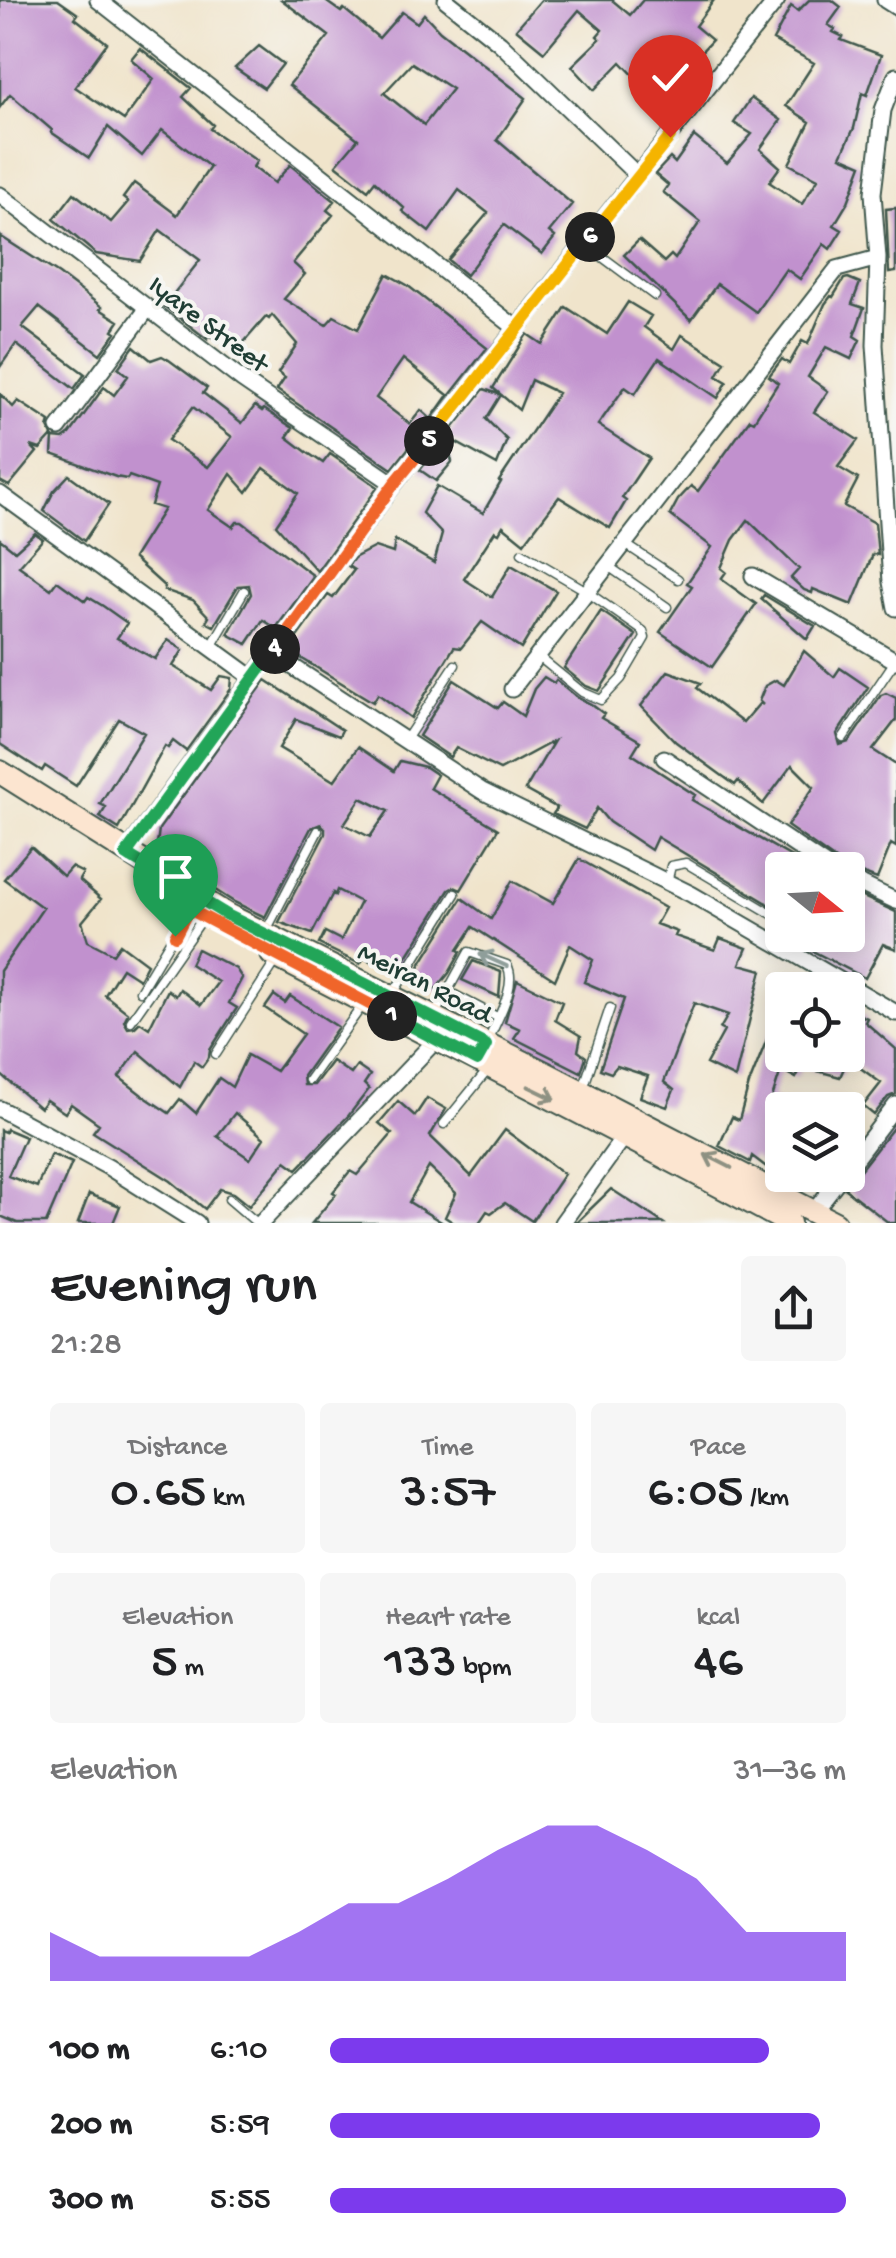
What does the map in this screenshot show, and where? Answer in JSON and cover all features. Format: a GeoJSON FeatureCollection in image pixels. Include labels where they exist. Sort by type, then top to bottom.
{"type":"FeatureCollection","features":[{"type":"Feature","properties":{"kind":"main road","name":"Meiran Road"},"geometry":{"type":"LineString","coordinates":[[0,772],[126,854],[265,934],[391,996],[435,1029],[485,1058],[790,1223]]}},
{"type":"Feature","properties":{"kind":"main road","name":"Meiran Road"},"geometry":{"type":"LineString","coordinates":[[0,788],[196,913],[364,1002],[435,1029]]}},
{"type":"Feature","properties":{"kind":"main road","name":"Meiran Road"},"geometry":{"type":"LineString","coordinates":[[485,1058],[582,1092],[825,1217]]}},
{"type":"Feature","properties":{"kind":"street"},"geometry":{"type":"LineString","coordinates":[[98,0],[516,328]]}},
{"type":"Feature","properties":{"kind":"street"},"geometry":{"type":"LineString","coordinates":[[446,0],[500,43],[638,176]]}},
{"type":"Feature","properties":{"kind":"street"},"geometry":{"type":"LineString","coordinates":[[126,854],[394,484],[776,0]]}},
{"type":"Feature","properties":{"kind":"street"},"geometry":{"type":"LineString","coordinates":[[886,0],[896,7]]}},
{"type":"Feature","properties":{"kind":"street"},"geometry":{"type":"LineString","coordinates":[[896,76],[883,110],[873,193],[878,258],[875,345],[896,608]]}},
{"type":"Feature","properties":{"kind":"street","name":"Iyare Street"},"geometry":{"type":"LineString","coordinates":[[0,195],[242,380],[394,484]]}},
{"type":"Feature","properties":{"kind":"street"},"geometry":{"type":"LineString","coordinates":[[512,689],[838,269],[878,258]]}},
{"type":"Feature","properties":{"kind":"street"},"geometry":{"type":"LineString","coordinates":[[59,428],[148,308]]}},
{"type":"Feature","properties":{"kind":"street"},"geometry":{"type":"LineString","coordinates":[[0,494],[253,678]]}},
{"type":"Feature","properties":{"kind":"street"},"geometry":{"type":"LineString","coordinates":[[754,576],[896,661]]}},
{"type":"Feature","properties":{"kind":"street"},"geometry":{"type":"LineString","coordinates":[[272,653],[482,791],[666,882],[896,1013]]}},
{"type":"Feature","properties":{"kind":"street"},"geometry":{"type":"LineString","coordinates":[[664,758],[805,852]]}},
{"type":"Feature","properties":{"kind":"street"},"geometry":{"type":"LineString","coordinates":[[865,886],[896,901]]}},
{"type":"Feature","properties":{"kind":"street"},"geometry":{"type":"LineString","coordinates":[[259,1223],[435,1029]]}},
{"type":"Feature","properties":{"kind":"street"},"geometry":{"type":"LineString","coordinates":[[865,1146],[896,1105]]}},
{"type":"Feature","properties":{"kind":"street"},"geometry":{"type":"LineString","coordinates":[[0,1109],[108,1167],[197,1223]]}},
{"type":"Feature","properties":{"kind":"street"},"geometry":{"type":"LineString","coordinates":[[562,1223],[626,1134]]}},
{"type":"Feature","properties":{"kind":"street"},"geometry":{"type":"LineString","coordinates":[[825,1217],[835,1192]]}},
{"type":"Feature","properties":{"kind":"lane"},"geometry":{"type":"LineString","coordinates":[[585,244],[655,296]]}},
{"type":"Feature","properties":{"kind":"lane"},"geometry":{"type":"LineString","coordinates":[[625,544],[678,578]]}},
{"type":"Feature","properties":{"kind":"lane"},"geometry":{"type":"LineString","coordinates":[[522,553],[643,631],[644,643],[606,698],[596,700],[538,656]]}},
{"type":"Feature","properties":{"kind":"lane"},"geometry":{"type":"LineString","coordinates":[[608,566],[668,606]]}},
{"type":"Feature","properties":{"kind":"lane"},"geometry":{"type":"LineString","coordinates":[[211,646],[244,591]]}},
{"type":"Feature","properties":{"kind":"lane"},"geometry":{"type":"LineString","coordinates":[[843,738],[896,661]]}},
{"type":"Feature","properties":{"kind":"lane"},"geometry":{"type":"LineString","coordinates":[[404,741],[455,666]]}},
{"type":"Feature","properties":{"kind":"lane"},"geometry":{"type":"LineString","coordinates":[[265,934],[318,830]]}},
{"type":"Feature","properties":{"kind":"lane"},"geometry":{"type":"LineString","coordinates":[[666,882],[671,866],[686,863],[765,910]]}},
{"type":"Feature","properties":{"kind":"lane"},"geometry":{"type":"LineString","coordinates":[[391,996],[455,894]]}},
{"type":"Feature","properties":{"kind":"lane"},"geometry":{"type":"LineString","coordinates":[[140,991],[196,913]]}},
{"type":"Feature","properties":{"kind":"lane"},"geometry":{"type":"LineString","coordinates":[[131,1021],[196,913]]}},
{"type":"Feature","properties":{"kind":"lane"},"geometry":{"type":"LineString","coordinates":[[435,1029],[469,952],[507,964],[511,973],[485,1058],[444,1124]]}},
{"type":"Feature","properties":{"kind":"lane"},"geometry":{"type":"LineString","coordinates":[[216,1054],[278,958]]}},
{"type":"Feature","properties":{"kind":"lane"},"geometry":{"type":"LineString","coordinates":[[449,992],[497,1017]]}},
{"type":"Feature","properties":{"kind":"lane"},"geometry":{"type":"LineString","coordinates":[[309,1080],[364,1002]]}},
{"type":"Feature","properties":{"kind":"lane"},"geometry":{"type":"LineString","coordinates":[[582,1092],[610,1008]]}},
{"type":"Feature","properties":{"kind":"lane"},"geometry":{"type":"LineString","coordinates":[[229,1199],[259,1223]]}},
{"type":"Feature","properties":{"kind":"building"},"geometry":{"type":"Polygon","coordinates":[[[0,0],[58,0],[107,43],[75,87],[124,120],[154,79],[131,59],[140,48],[191,88],[183,97],[213,125],[210,129],[257,161],[253,167],[274,183],[290,165],[335,201],[327,210],[333,215],[293,263],[305,274],[284,299],[326,325],[334,316],[358,329],[387,274],[407,285],[487,348],[392,469],[277,390],[285,378],[278,373],[297,344],[272,315],[237,350],[207,335],[207,339],[164,306],[200,260],[160,230],[140,261],[96,254],[54,219],[74,193],[111,222],[128,202],[123,198],[134,183],[177,215],[210,167],[162,130],[142,156],[108,127],[89,158],[51,132],[10,94],[0,107],[0,0]],[[403,359],[376,398],[410,424],[421,410],[431,419],[448,395],[403,359]]]}},
{"type":"Feature","properties":{"kind":"building"},"geometry":{"type":"Polygon","coordinates":[[[282,0],[324,0],[341,12],[344,9],[379,38],[402,12],[417,23],[424,14],[526,98],[497,140],[572,204],[549,232],[555,237],[542,254],[504,225],[466,275],[448,260],[488,213],[459,190],[429,232],[402,211],[404,208],[375,181],[368,190],[336,165],[358,139],[289,85],[329,36],[282,0]],[[412,63],[384,93],[424,125],[452,89],[412,63]]]}},
{"type":"Feature","properties":{"kind":"building"},"geometry":{"type":"Polygon","coordinates":[[[541,0],[612,0],[630,15],[643,0],[714,0],[695,26],[712,40],[682,72],[687,77],[660,107],[635,85],[638,80],[621,62],[594,90],[572,66],[600,39],[597,36],[602,30],[579,10],[544,52],[516,29],[541,0]]]}},
{"type":"Feature","properties":{"kind":"building"},"geometry":{"type":"Polygon","coordinates":[[[809,0],[832,0],[841,7],[828,25],[835,29],[833,32],[843,37],[841,40],[881,55],[867,95],[862,93],[854,128],[841,156],[862,165],[834,225],[842,230],[830,249],[824,244],[800,279],[786,269],[756,312],[717,284],[691,320],[624,255],[639,240],[664,262],[671,255],[675,259],[700,222],[663,192],[668,185],[655,174],[670,158],[675,163],[694,136],[727,163],[752,134],[734,123],[751,98],[781,120],[760,149],[780,167],[769,182],[802,204],[818,179],[789,164],[810,122],[786,106],[814,63],[773,40],[791,6],[798,11],[809,0]]]}},
{"type":"Feature","properties":{"kind":"building"},"geometry":{"type":"Polygon","coordinates":[[[259,46],[283,64],[264,88],[235,68],[259,46]]]}},
{"type":"Feature","properties":{"kind":"building"},"geometry":{"type":"Polygon","coordinates":[[[896,208],[896,272],[889,273],[886,209],[896,208]]]}},
{"type":"Feature","properties":{"kind":"building"},"geometry":{"type":"Polygon","coordinates":[[[0,236],[59,274],[119,321],[100,354],[39,307],[22,327],[85,374],[74,389],[16,344],[0,367],[0,236]]]}},
{"type":"Feature","properties":{"kind":"building"},"geometry":{"type":"Polygon","coordinates":[[[848,278],[860,283],[852,304],[864,308],[854,336],[860,340],[851,359],[826,347],[808,377],[828,391],[814,412],[858,440],[838,467],[858,479],[844,506],[875,523],[878,555],[873,554],[852,605],[813,589],[812,593],[804,590],[791,578],[799,569],[748,520],[733,540],[721,568],[726,572],[721,579],[756,604],[712,667],[660,632],[692,586],[687,583],[712,547],[670,515],[691,486],[698,491],[750,419],[754,421],[778,383],[769,376],[782,359],[789,364],[802,341],[808,344],[825,304],[848,278]]]}},
{"type":"Feature","properties":{"kind":"building"},"geometry":{"type":"Polygon","coordinates":[[[628,302],[651,316],[644,327],[674,349],[682,335],[725,362],[717,376],[727,382],[718,398],[659,358],[635,394],[625,387],[598,425],[649,458],[622,498],[626,501],[610,528],[559,497],[524,543],[503,526],[499,533],[495,531],[464,579],[492,597],[511,565],[556,591],[521,649],[482,622],[461,648],[454,647],[411,718],[378,694],[373,702],[291,652],[289,648],[328,595],[333,598],[354,570],[348,566],[354,558],[375,547],[393,553],[395,540],[434,563],[442,534],[422,513],[437,486],[483,513],[499,481],[558,393],[531,380],[519,410],[493,388],[527,334],[542,344],[566,307],[607,334],[628,302]]]}},
{"type":"Feature","properties":{"kind":"building"},"geometry":{"type":"Polygon","coordinates":[[[134,346],[151,360],[162,356],[207,388],[203,393],[242,423],[255,406],[264,409],[293,428],[287,437],[308,453],[323,463],[330,454],[378,487],[317,571],[276,525],[298,493],[264,468],[247,492],[231,474],[208,510],[233,527],[242,522],[314,576],[276,628],[263,620],[247,644],[228,634],[251,594],[249,585],[238,586],[214,626],[206,622],[209,617],[193,600],[164,590],[133,558],[164,509],[151,505],[157,486],[129,476],[116,477],[52,454],[53,438],[63,439],[70,434],[104,387],[114,395],[128,376],[118,368],[134,346]],[[193,407],[168,440],[208,467],[232,437],[193,407]]]}},
{"type":"Feature","properties":{"kind":"building"},"geometry":{"type":"Polygon","coordinates":[[[484,389],[501,395],[486,419],[507,440],[497,465],[446,437],[484,389]]]}},
{"type":"Feature","properties":{"kind":"building"},"geometry":{"type":"Polygon","coordinates":[[[0,394],[13,407],[18,401],[50,422],[52,436],[40,449],[31,446],[37,452],[9,486],[0,481],[0,394]]]}},
{"type":"Feature","properties":{"kind":"building"},"geometry":{"type":"Polygon","coordinates":[[[446,437],[452,462],[436,481],[420,470],[446,437]]]}},
{"type":"Feature","properties":{"kind":"building"},"geometry":{"type":"Polygon","coordinates":[[[69,475],[109,504],[84,541],[44,511],[54,491],[69,475]]]}},
{"type":"Feature","properties":{"kind":"building"},"geometry":{"type":"Polygon","coordinates":[[[35,533],[43,539],[19,566],[51,589],[57,581],[85,601],[88,597],[103,606],[127,623],[117,638],[155,659],[168,640],[183,650],[173,666],[211,690],[221,676],[232,678],[231,689],[186,751],[173,741],[168,748],[165,746],[119,829],[100,817],[106,807],[100,804],[144,733],[119,719],[76,786],[45,766],[42,771],[0,744],[0,539],[15,551],[35,533]]]}},
{"type":"Feature","properties":{"kind":"building"},"geometry":{"type":"Polygon","coordinates":[[[764,595],[815,626],[807,639],[761,599],[764,595]]]}},
{"type":"Feature","properties":{"kind":"building"},"geometry":{"type":"Polygon","coordinates":[[[601,611],[636,635],[599,691],[564,668],[601,611]]]}},
{"type":"Feature","properties":{"kind":"building"},"geometry":{"type":"Polygon","coordinates":[[[804,651],[834,677],[840,668],[868,687],[837,734],[840,745],[849,742],[881,695],[896,698],[896,720],[873,750],[896,765],[896,847],[891,844],[877,879],[865,874],[865,852],[824,852],[787,826],[814,787],[792,765],[763,804],[738,781],[735,785],[676,742],[641,706],[668,671],[701,683],[697,688],[743,723],[760,703],[763,705],[759,701],[765,686],[776,680],[784,685],[804,651]]]}},
{"type":"Feature","properties":{"kind":"building"},"geometry":{"type":"Polygon","coordinates":[[[544,677],[554,683],[556,680],[604,714],[601,718],[640,741],[632,754],[695,795],[692,800],[783,852],[765,852],[765,902],[657,837],[651,850],[609,822],[597,808],[585,829],[553,814],[557,808],[525,790],[554,741],[500,770],[456,748],[450,757],[419,736],[454,680],[498,708],[503,702],[523,716],[534,689],[544,677]]]}},
{"type":"Feature","properties":{"kind":"building"},"geometry":{"type":"Polygon","coordinates":[[[266,680],[342,730],[339,736],[296,719],[279,748],[334,781],[358,747],[394,771],[400,761],[425,767],[437,775],[430,788],[498,829],[461,890],[449,890],[396,974],[364,958],[360,964],[319,944],[325,932],[341,940],[360,902],[337,890],[312,934],[279,922],[325,834],[321,824],[311,828],[265,917],[156,852],[159,829],[266,680]],[[361,798],[344,824],[370,837],[388,811],[361,798]]]}},
{"type":"Feature","properties":{"kind":"building"},"geometry":{"type":"Polygon","coordinates":[[[31,847],[63,876],[71,867],[83,873],[79,880],[101,899],[82,922],[88,941],[113,954],[120,944],[147,964],[139,979],[122,968],[105,995],[128,1013],[124,1021],[128,1028],[140,1022],[149,1028],[168,990],[176,996],[180,989],[201,1005],[218,982],[190,964],[197,949],[236,969],[242,978],[229,1003],[237,1008],[202,1067],[194,1061],[180,1087],[138,1051],[119,1077],[169,1113],[180,1099],[196,1113],[219,1078],[232,1087],[247,1055],[276,1071],[303,1034],[265,1008],[274,995],[285,1003],[290,996],[338,1027],[303,1076],[304,1085],[314,1085],[332,1061],[351,1074],[357,1066],[370,1075],[364,1084],[369,1089],[297,1169],[286,1161],[249,1206],[233,1193],[220,1189],[205,1209],[171,1181],[93,1132],[99,1124],[71,1104],[65,1113],[46,1100],[40,1108],[0,1074],[0,971],[43,908],[4,879],[31,847]],[[235,1113],[217,1136],[250,1159],[264,1138],[235,1113]]]}},
{"type":"Feature","properties":{"kind":"building"},"geometry":{"type":"Polygon","coordinates":[[[579,859],[665,908],[656,924],[677,932],[675,936],[715,950],[720,938],[747,948],[740,964],[762,970],[735,1078],[706,1064],[728,1015],[694,1003],[664,1082],[674,1090],[667,1107],[640,1097],[648,1076],[617,1066],[611,1073],[600,1069],[624,999],[584,982],[593,960],[570,945],[555,980],[473,927],[436,989],[410,981],[462,898],[491,919],[512,881],[553,903],[579,859]]]}},
{"type":"Feature","properties":{"kind":"building"},"geometry":{"type":"Polygon","coordinates":[[[865,898],[896,912],[896,949],[883,944],[865,978],[865,972],[853,972],[815,952],[865,952],[865,898]]]}},
{"type":"Feature","properties":{"kind":"building"},"geometry":{"type":"Polygon","coordinates":[[[473,961],[501,972],[499,997],[462,980],[473,961]]]}},
{"type":"Feature","properties":{"kind":"building"},"geometry":{"type":"Polygon","coordinates":[[[517,980],[562,1002],[555,1020],[581,1036],[578,1051],[586,1057],[581,1072],[514,1038],[520,1029],[505,1022],[517,980]]]}},
{"type":"Feature","properties":{"kind":"building"},"geometry":{"type":"Polygon","coordinates":[[[865,1022],[896,1049],[896,1094],[888,1097],[874,1115],[865,1103],[881,1083],[865,1071],[865,1022]]]}},
{"type":"Feature","properties":{"kind":"building"},"geometry":{"type":"Polygon","coordinates":[[[765,1044],[765,1072],[780,1072],[774,1092],[765,1092],[765,1166],[752,1156],[750,1162],[719,1146],[732,1117],[739,1120],[765,1044]]]}},
{"type":"Feature","properties":{"kind":"building"},"geometry":{"type":"Polygon","coordinates":[[[427,1098],[446,1109],[430,1136],[471,1176],[505,1130],[564,1174],[532,1221],[505,1203],[491,1213],[487,1211],[479,1223],[454,1223],[445,1217],[456,1193],[429,1167],[409,1202],[443,1223],[312,1223],[350,1171],[357,1175],[392,1134],[379,1123],[398,1101],[415,1116],[427,1098]]]}},
{"type":"Feature","properties":{"kind":"building"},"geometry":{"type":"Polygon","coordinates":[[[896,1124],[896,1223],[889,1223],[849,1192],[865,1192],[865,1164],[896,1124]]]}},
{"type":"Feature","properties":{"kind":"building"},"geometry":{"type":"Polygon","coordinates":[[[0,1130],[25,1137],[8,1176],[37,1187],[51,1154],[72,1163],[46,1223],[17,1223],[0,1216],[0,1130]]]}},
{"type":"Feature","properties":{"kind":"building"},"geometry":{"type":"Polygon","coordinates":[[[611,1189],[663,1223],[576,1223],[611,1189]]]}},
{"type":"Feature","properties":{"kind":"building"},"geometry":{"type":"Polygon","coordinates":[[[89,1194],[120,1206],[113,1223],[78,1223],[89,1194]]]}},
{"type":"Feature","properties":{"kind":"route"},"geometry":{"type":"LineString","coordinates":[[175,936],[189,909],[477,1061],[486,1045],[227,915],[126,854],[394,484],[670,137]]}}]}
